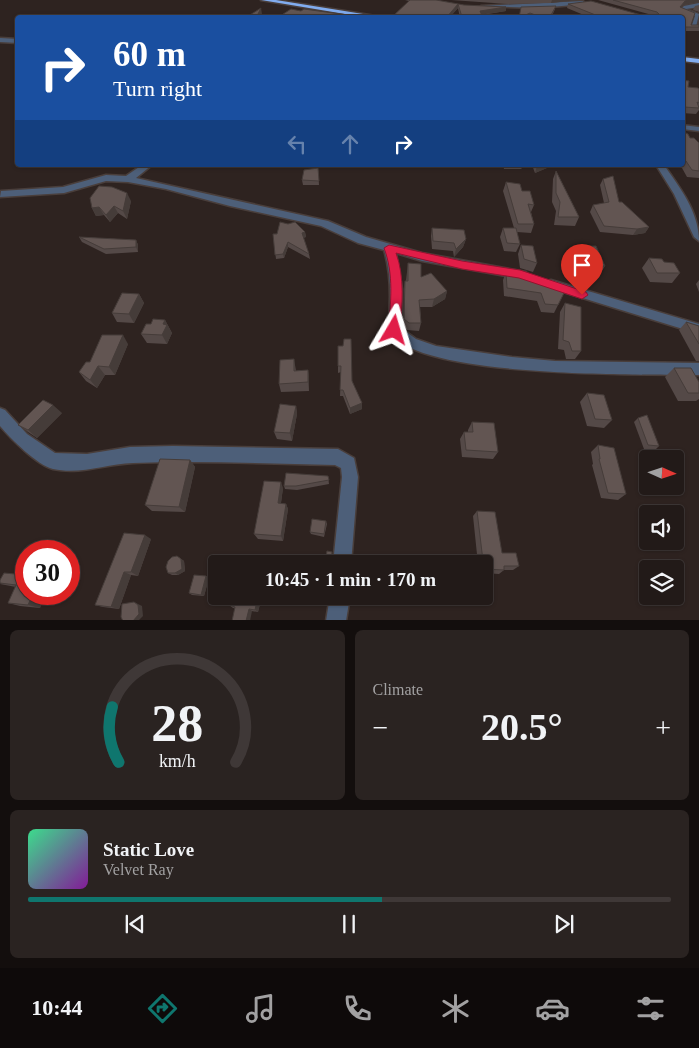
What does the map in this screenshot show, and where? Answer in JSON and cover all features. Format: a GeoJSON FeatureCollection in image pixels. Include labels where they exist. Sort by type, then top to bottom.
{"type":"FeatureCollection","features":[{"type":"Feature","properties":{"kind":"highway"},"geometry":{"type":"LineString","coordinates":[[264,0],[365,15]]}},
{"type":"Feature","properties":{"kind":"highway"},"geometry":{"type":"LineString","coordinates":[[685,60],[699,62]]}},
{"type":"Feature","properties":{"kind":"street"},"geometry":{"type":"LineString","coordinates":[[474,6],[546,6],[589,2],[587,0]]}},
{"type":"Feature","properties":{"kind":"street"},"geometry":{"type":"LineString","coordinates":[[693,27],[698,15],[683,10],[686,7],[699,5]]}},
{"type":"Feature","properties":{"kind":"street"},"geometry":{"type":"LineString","coordinates":[[0,40],[15,41]]}},
{"type":"Feature","properties":{"kind":"street"},"geometry":{"type":"LineString","coordinates":[[685,127],[699,129]]}},
{"type":"Feature","properties":{"kind":"street"},"geometry":{"type":"LineString","coordinates":[[128,179],[145,167]]}},
{"type":"Feature","properties":{"kind":"street"},"geometry":{"type":"LineString","coordinates":[[661,167],[679,194],[699,237]]}},
{"type":"Feature","properties":{"kind":"street"},"geometry":{"type":"LineString","coordinates":[[1,194],[64,190],[100,179],[128,179],[167,186],[230,203],[324,224],[362,240],[422,257],[534,279],[699,329]]}},
{"type":"Feature","properties":{"kind":"street"},"geometry":{"type":"LineString","coordinates":[[389,248],[394,261],[397,302],[394,330],[411,343],[435,352],[555,367],[699,369]]}},
{"type":"Feature","properties":{"kind":"street"},"geometry":{"type":"LineString","coordinates":[[0,415],[21,439],[53,460],[87,462],[130,455],[173,454],[338,457],[348,464],[350,478],[343,555]]}},
{"type":"Feature","properties":{"kind":"street"},"geometry":{"type":"LineString","coordinates":[[336,620],[338,605]]}},
{"type":"Feature","properties":{"kind":"building"},"geometry":{"type":"Polygon","coordinates":[[[410,0],[436,0],[464,5],[506,7],[480,11],[482,15],[461,15],[458,4],[449,15],[394,15],[410,0]]]}},
{"type":"Feature","properties":{"kind":"building"},"geometry":{"type":"Polygon","coordinates":[[[613,0],[689,0],[685,1],[680,7],[695,13],[691,25],[699,25],[699,27],[685,27],[685,15],[652,15],[659,14],[613,0]]]}},
{"type":"Feature","properties":{"kind":"building"},"geometry":{"type":"Polygon","coordinates":[[[591,1],[641,15],[596,15],[568,4],[591,1]]]}},
{"type":"Feature","properties":{"kind":"building"},"geometry":{"type":"Polygon","coordinates":[[[556,6],[551,15],[530,13],[520,15],[521,7],[556,6]]]}},
{"type":"Feature","properties":{"kind":"building"},"geometry":{"type":"Polygon","coordinates":[[[261,8],[258,15],[250,15],[261,8]]]}},
{"type":"Feature","properties":{"kind":"building"},"geometry":{"type":"Polygon","coordinates":[[[291,9],[301,11],[304,9],[348,15],[282,15],[291,9]]]}},
{"type":"Feature","properties":{"kind":"building"},"geometry":{"type":"Polygon","coordinates":[[[685,80],[689,81],[688,87],[699,89],[699,103],[697,102],[699,108],[685,107],[685,80]]]}},
{"type":"Feature","properties":{"kind":"building"},"geometry":{"type":"Polygon","coordinates":[[[685,132],[699,143],[699,171],[692,170],[686,161],[685,132]]]}},
{"type":"Feature","properties":{"kind":"building"},"geometry":{"type":"Polygon","coordinates":[[[318,168],[319,181],[302,180],[304,170],[318,168]]]}},
{"type":"Feature","properties":{"kind":"building"},"geometry":{"type":"Polygon","coordinates":[[[556,171],[579,217],[558,217],[560,202],[556,193],[556,171]]]}},
{"type":"Feature","properties":{"kind":"building"},"geometry":{"type":"Polygon","coordinates":[[[613,176],[619,202],[622,202],[649,227],[637,229],[604,226],[593,205],[609,202],[603,179],[613,176]]]}},
{"type":"Feature","properties":{"kind":"building"},"geometry":{"type":"Polygon","coordinates":[[[506,182],[520,184],[522,191],[530,191],[534,205],[528,204],[534,224],[518,224],[506,182]]]}},
{"type":"Feature","properties":{"kind":"building"},"geometry":{"type":"Polygon","coordinates":[[[99,186],[112,187],[127,193],[123,211],[114,206],[106,215],[99,207],[92,208],[90,198],[99,186]]]}},
{"type":"Feature","properties":{"kind":"building"},"geometry":{"type":"Polygon","coordinates":[[[280,222],[288,224],[295,222],[305,232],[302,233],[309,254],[288,242],[283,254],[275,255],[273,234],[277,234],[280,222]]]}},
{"type":"Feature","properties":{"kind":"building"},"geometry":{"type":"Polygon","coordinates":[[[432,228],[464,230],[466,239],[456,249],[454,243],[433,241],[432,228]]]}},
{"type":"Feature","properties":{"kind":"building"},"geometry":{"type":"Polygon","coordinates":[[[503,228],[516,228],[520,244],[507,243],[503,228]]]}},
{"type":"Feature","properties":{"kind":"building"},"geometry":{"type":"Polygon","coordinates":[[[79,237],[136,240],[136,247],[104,249],[79,237]]]}},
{"type":"Feature","properties":{"kind":"building"},"geometry":{"type":"Polygon","coordinates":[[[521,245],[533,246],[537,263],[524,259],[521,245]]]}},
{"type":"Feature","properties":{"kind":"building"},"geometry":{"type":"Polygon","coordinates":[[[580,246],[596,246],[605,266],[591,266],[580,246]]]}},
{"type":"Feature","properties":{"kind":"building"},"geometry":{"type":"Polygon","coordinates":[[[649,258],[662,259],[664,262],[674,263],[680,273],[657,273],[649,258]]]}},
{"type":"Feature","properties":{"kind":"building"},"geometry":{"type":"Polygon","coordinates":[[[408,263],[421,264],[421,277],[431,273],[447,291],[434,299],[419,300],[421,323],[409,323],[404,319],[405,281],[408,281],[408,263]]]}},
{"type":"Feature","properties":{"kind":"building"},"geometry":{"type":"Polygon","coordinates":[[[506,272],[526,273],[540,278],[540,280],[547,280],[567,287],[558,305],[545,304],[541,293],[507,288],[506,272]]]}},
{"type":"Feature","properties":{"kind":"building"},"geometry":{"type":"Polygon","coordinates":[[[122,293],[139,294],[129,314],[112,313],[122,293]]]}},
{"type":"Feature","properties":{"kind":"building"},"geometry":{"type":"Polygon","coordinates":[[[565,303],[581,307],[581,351],[572,351],[569,342],[563,340],[565,303]]]}},
{"type":"Feature","properties":{"kind":"building"},"geometry":{"type":"Polygon","coordinates":[[[153,319],[165,320],[163,324],[167,325],[162,335],[141,334],[146,324],[151,324],[153,319]]]}},
{"type":"Feature","properties":{"kind":"building"},"geometry":{"type":"Polygon","coordinates":[[[686,322],[699,326],[699,344],[686,322]]]}},
{"type":"Feature","properties":{"kind":"building"},"geometry":{"type":"Polygon","coordinates":[[[102,335],[123,335],[109,367],[98,366],[90,380],[79,372],[86,362],[90,362],[102,335]]]}},
{"type":"Feature","properties":{"kind":"building"},"geometry":{"type":"Polygon","coordinates":[[[344,339],[351,339],[352,381],[362,403],[350,408],[343,390],[340,390],[341,366],[338,366],[338,346],[343,346],[344,339]]]}},
{"type":"Feature","properties":{"kind":"building"},"geometry":{"type":"Polygon","coordinates":[[[294,359],[294,371],[308,370],[308,382],[279,384],[280,360],[294,359]]]}},
{"type":"Feature","properties":{"kind":"building"},"geometry":{"type":"Polygon","coordinates":[[[674,368],[691,368],[699,382],[699,393],[688,393],[674,368]]]}},
{"type":"Feature","properties":{"kind":"building"},"geometry":{"type":"Polygon","coordinates":[[[587,393],[604,395],[612,420],[595,419],[587,393]]]}},
{"type":"Feature","properties":{"kind":"building"},"geometry":{"type":"Polygon","coordinates":[[[43,400],[53,405],[28,430],[18,425],[43,400]]]}},
{"type":"Feature","properties":{"kind":"building"},"geometry":{"type":"Polygon","coordinates":[[[280,404],[296,406],[290,433],[274,432],[280,404]]]}},
{"type":"Feature","properties":{"kind":"building"},"geometry":{"type":"Polygon","coordinates":[[[647,415],[659,446],[648,445],[638,418],[647,415]]]}},
{"type":"Feature","properties":{"kind":"building"},"geometry":{"type":"Polygon","coordinates":[[[472,422],[494,423],[498,452],[466,450],[464,432],[473,432],[472,422]]]}},
{"type":"Feature","properties":{"kind":"building"},"geometry":{"type":"Polygon","coordinates":[[[598,445],[614,448],[626,494],[608,493],[599,459],[598,445]]]}},
{"type":"Feature","properties":{"kind":"building"},"geometry":{"type":"Polygon","coordinates":[[[160,459],[190,460],[179,507],[145,505],[160,459]]]}},
{"type":"Feature","properties":{"kind":"building"},"geometry":{"type":"Polygon","coordinates":[[[286,473],[328,476],[329,480],[296,486],[284,486],[286,473]]]}},
{"type":"Feature","properties":{"kind":"building"},"geometry":{"type":"Polygon","coordinates":[[[264,481],[281,482],[278,503],[286,504],[281,536],[254,534],[264,481]]]}},
{"type":"Feature","properties":{"kind":"building"},"geometry":{"type":"Polygon","coordinates":[[[477,511],[495,512],[502,553],[516,553],[519,566],[504,566],[504,570],[493,569],[493,555],[482,555],[477,511]]]}},
{"type":"Feature","properties":{"kind":"building"},"geometry":{"type":"Polygon","coordinates":[[[312,519],[326,521],[324,534],[310,532],[312,519]]]}},
{"type":"Feature","properties":{"kind":"building"},"geometry":{"type":"Polygon","coordinates":[[[124,533],[145,535],[131,572],[124,572],[111,607],[95,605],[124,533]]]}},
{"type":"Feature","properties":{"kind":"building"},"geometry":{"type":"Polygon","coordinates":[[[327,551],[332,552],[332,555],[326,555],[327,551]]]}},
{"type":"Feature","properties":{"kind":"building"},"geometry":{"type":"Polygon","coordinates":[[[177,556],[181,559],[182,569],[175,573],[168,573],[166,567],[168,561],[172,557],[177,556]]]}},
{"type":"Feature","properties":{"kind":"building"},"geometry":{"type":"Polygon","coordinates":[[[4,573],[15,574],[15,585],[0,583],[4,573]]]}},
{"type":"Feature","properties":{"kind":"building"},"geometry":{"type":"Polygon","coordinates":[[[194,575],[206,576],[201,595],[189,593],[194,575]]]}},
{"type":"Feature","properties":{"kind":"building"},"geometry":{"type":"Polygon","coordinates":[[[15,587],[15,604],[8,603],[15,587]]]}},
{"type":"Feature","properties":{"kind":"building"},"geometry":{"type":"Polygon","coordinates":[[[134,602],[138,605],[139,614],[134,620],[122,620],[122,604],[134,602]]]}},
{"type":"Feature","properties":{"kind":"building"},"geometry":{"type":"Polygon","coordinates":[[[229,605],[256,605],[255,610],[249,609],[246,620],[232,620],[235,607],[229,605]]]}},
{"type":"Feature","properties":{"kind":"route"},"geometry":{"type":"LineString","coordinates":[[394,330],[397,302],[394,261],[389,248],[462,265],[520,274],[582,295]]}}]}
